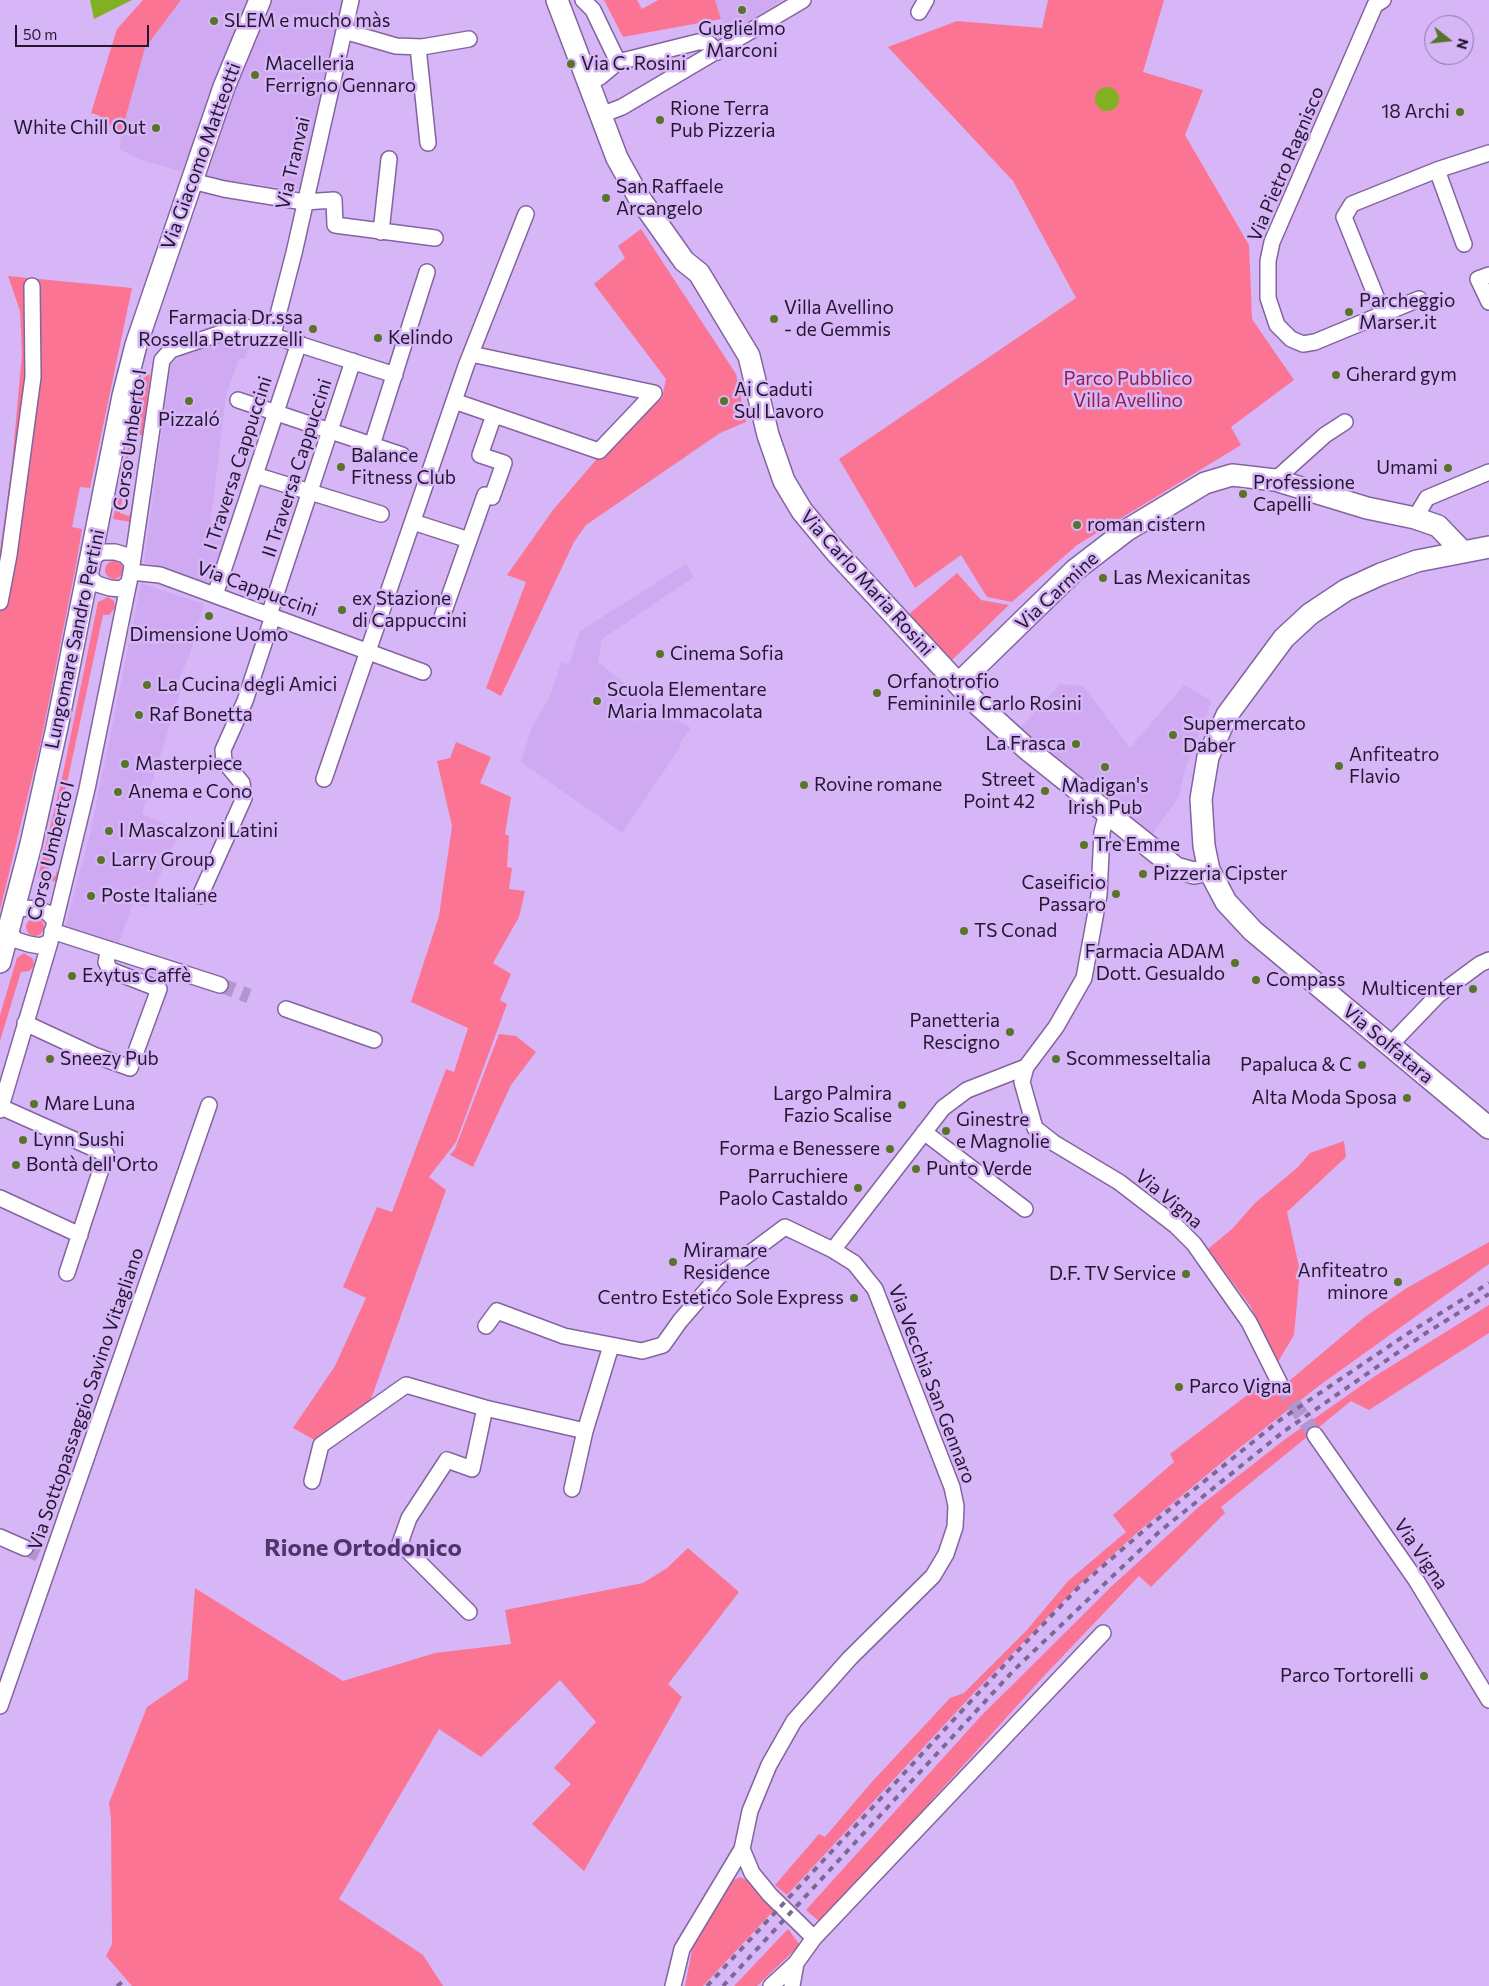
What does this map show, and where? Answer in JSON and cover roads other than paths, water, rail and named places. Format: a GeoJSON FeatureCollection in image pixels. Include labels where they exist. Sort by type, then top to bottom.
{"type":"FeatureCollection","features":[{"type":"Feature","properties":{"kind":"street","name":"Via Giacomo Matteotti"},"geometry":{"type":"LineString","coordinates":[[146,314],[224,87],[260,0]]}},
{"type":"Feature","properties":{"kind":"street","name":"Via Tranvai"},"geometry":{"type":"LineString","coordinates":[[273,334],[294,254],[304,202],[351,0]]}},
{"type":"Feature","properties":{"kind":"street","name":"Via Carlo Maria Rosini"},"geometry":{"type":"LineString","coordinates":[[557,0],[617,158],[638,196],[684,260],[699,273],[748,356],[771,444],[784,481],[802,511],[836,552],[958,684],[1027,748],[1176,868],[1194,873],[1209,870]]}},
{"type":"Feature","properties":{"kind":"street"},"geometry":{"type":"LineString","coordinates":[[583,0],[593,10],[618,62]]}},
{"type":"Feature","properties":{"kind":"street"},"geometry":{"type":"LineString","coordinates":[[601,116],[622,107],[718,52],[803,0]]}},
{"type":"Feature","properties":{"kind":"street","name":"Via Pietro Ragnisco"},"geometry":{"type":"LineString","coordinates":[[1383,0],[1375,5],[1272,242],[1268,261],[1267,286],[1270,310],[1277,325],[1291,340],[1302,344],[1315,342],[1383,314]]}},
{"type":"Feature","properties":{"kind":"street"},"geometry":{"type":"LineString","coordinates":[[344,31],[396,46],[418,46],[468,39]]}},
{"type":"Feature","properties":{"kind":"street"},"geometry":{"type":"LineString","coordinates":[[588,82],[600,77],[618,62],[698,42],[707,42],[718,52]]}},
{"type":"Feature","properties":{"kind":"street"},"geometry":{"type":"LineString","coordinates":[[418,46],[428,144]]}},
{"type":"Feature","properties":{"kind":"street"},"geometry":{"type":"LineString","coordinates":[[1419,299],[1383,314],[1344,217],[1352,204],[1437,170],[1489,152]]}},
{"type":"Feature","properties":{"kind":"street"},"geometry":{"type":"LineString","coordinates":[[381,232],[389,159]]}},
{"type":"Feature","properties":{"kind":"street"},"geometry":{"type":"LineString","coordinates":[[1437,170],[1464,244]]}},
{"type":"Feature","properties":{"kind":"street"},"geometry":{"type":"LineString","coordinates":[[192,181],[224,189],[304,202],[334,200],[335,225],[435,238]]}},
{"type":"Feature","properties":{"kind":"street"},"geometry":{"type":"LineString","coordinates":[[324,779],[369,653],[454,401],[526,214]]}},
{"type":"Feature","properties":{"kind":"street"},"geometry":{"type":"LineString","coordinates":[[372,445],[427,272]]}},
{"type":"Feature","properties":{"kind":"street"},"geometry":{"type":"LineString","coordinates":[[1489,275],[1478,279],[1489,302]]}},
{"type":"Feature","properties":{"kind":"street"},"geometry":{"type":"LineString","coordinates":[[0,602],[9,555],[33,377],[32,286]]}},
{"type":"Feature","properties":{"kind":"street","name":"Lungomare Sandro Pertini"},"geometry":{"type":"LineString","coordinates":[[0,962],[32,844],[90,566],[123,396],[146,314]]}},
{"type":"Feature","properties":{"kind":"street","name":"Corso Umberto I"},"geometry":{"type":"LineString","coordinates":[[1,1109],[53,932],[87,789],[130,573],[162,360],[171,350],[242,326],[299,342],[395,375]]}},
{"type":"Feature","properties":{"kind":"street","name":"I Traversa Cappuccini"},"geometry":{"type":"LineString","coordinates":[[215,595],[299,342]]}},
{"type":"Feature","properties":{"kind":"street"},"geometry":{"type":"LineString","coordinates":[[454,401],[599,451],[654,393],[471,354]]}},
{"type":"Feature","properties":{"kind":"street","name":"II Traversa Cappuccini"},"geometry":{"type":"LineString","coordinates":[[200,896],[244,798],[242,784],[224,761],[223,750],[244,701],[353,361]]}},
{"type":"Feature","properties":{"kind":"street"},"geometry":{"type":"LineString","coordinates":[[238,400],[402,455]]}},
{"type":"Feature","properties":{"kind":"street"},"geometry":{"type":"LineString","coordinates":[[442,617],[485,495],[492,498],[504,463],[480,455],[494,415]]}},
{"type":"Feature","properties":{"kind":"street"},"geometry":{"type":"LineString","coordinates":[[1275,480],[1325,435],[1345,422]]}},
{"type":"Feature","properties":{"kind":"street"},"geometry":{"type":"LineString","coordinates":[[1415,518],[1428,498],[1489,472]]}},
{"type":"Feature","properties":{"kind":"street"},"geometry":{"type":"LineString","coordinates":[[255,475],[381,514]]}},
{"type":"Feature","properties":{"kind":"street","name":"Via Carmine"},"geometry":{"type":"LineString","coordinates":[[958,684],[1075,570],[1127,530],[1205,483],[1232,475],[1275,480],[1367,508],[1415,518],[1438,526],[1462,551]]}},
{"type":"Feature","properties":{"kind":"street"},"geometry":{"type":"LineString","coordinates":[[413,522],[469,540]]}},
{"type":"Feature","properties":{"kind":"street","name":"Via Solfatara"},"geometry":{"type":"LineString","coordinates":[[1487,1123],[1252,931],[1226,902],[1209,870],[1204,846],[1201,799],[1208,757],[1227,715],[1284,638],[1310,614],[1346,590],[1417,561],[1489,547]]}},
{"type":"Feature","properties":{"kind":"street"},"geometry":{"type":"LineString","coordinates":[[102,552],[115,552],[125,555],[130,573],[121,589],[110,588],[97,584],[90,566],[102,552]]}},
{"type":"Feature","properties":{"kind":"street","name":"Via Cappuccini"},"geometry":{"type":"LineString","coordinates":[[130,573],[160,575],[423,672]]}},
{"type":"Feature","properties":{"kind":"street"},"geometry":{"type":"LineString","coordinates":[[833,1250],[942,1108],[967,1090],[1026,1067],[1056,1027],[1084,978],[1099,895],[1102,832],[1107,812]]}},
{"type":"Feature","properties":{"kind":"street"},"geometry":{"type":"LineString","coordinates":[[24,908],[38,910],[48,913],[53,932],[40,946],[29,944],[16,940],[11,922],[24,908]]}},
{"type":"Feature","properties":{"kind":"street"},"geometry":{"type":"LineString","coordinates":[[53,932],[220,985]]}},
{"type":"Feature","properties":{"kind":"street"},"geometry":{"type":"LineString","coordinates":[[25,1023],[94,1056],[130,1068],[159,990],[110,970],[106,962],[109,949]]}},
{"type":"Feature","properties":{"kind":"street"},"geometry":{"type":"LineString","coordinates":[[1390,1045],[1438,995],[1480,964],[1489,960]]}},
{"type":"Feature","properties":{"kind":"street"},"geometry":{"type":"LineString","coordinates":[[286,1009],[374,1040]]}},
{"type":"Feature","properties":{"kind":"street","name":"Via Vigna"},"geometry":{"type":"LineString","coordinates":[[1026,1067],[1022,1082],[1035,1128],[1054,1143],[1119,1182],[1175,1224],[1194,1244],[1249,1322],[1280,1384]]}},
{"type":"Feature","properties":{"kind":"street","name":"Via Sottopassaggio Savino Vitagliano"},"geometry":{"type":"LineString","coordinates":[[0,1706],[209,1105]]}},
{"type":"Feature","properties":{"kind":"street"},"geometry":{"type":"LineString","coordinates":[[1,1109],[106,1154],[67,1273]]}},
{"type":"Feature","properties":{"kind":"street"},"geometry":{"type":"LineString","coordinates":[[924,1132],[1025,1209]]}},
{"type":"Feature","properties":{"kind":"street"},"geometry":{"type":"LineString","coordinates":[[0,1198],[80,1235]]}},
{"type":"Feature","properties":{"kind":"street","name":"Via Vecchia San Gennaro"},"geometry":{"type":"LineString","coordinates":[[611,1346],[642,1350],[662,1345],[680,1321],[718,1278],[785,1227],[833,1250],[854,1263],[875,1289],[952,1487],[956,1506],[955,1527],[946,1554],[933,1576],[850,1658],[794,1722],[769,1765],[750,1811],[742,1850],[682,1949],[673,1986]]}},
{"type":"Feature","properties":{"kind":"street"},"geometry":{"type":"LineString","coordinates":[[486,1326],[497,1311],[564,1336],[611,1346],[585,1431],[572,1489]]}},
{"type":"Feature","properties":{"kind":"street"},"geometry":{"type":"LineString","coordinates":[[312,1481],[321,1445],[406,1385],[485,1408],[585,1431]]}},
{"type":"Feature","properties":{"kind":"street"},"geometry":{"type":"LineString","coordinates":[[470,1612],[400,1543],[409,1518],[447,1460],[472,1469],[485,1408]]}},
{"type":"Feature","properties":{"kind":"street","name":"Via Vigna"},"geometry":{"type":"LineString","coordinates":[[1315,1435],[1416,1580],[1489,1700]]}},
{"type":"Feature","properties":{"kind":"street"},"geometry":{"type":"LineString","coordinates":[[0,1537],[25,1548]]}},
{"type":"Feature","properties":{"kind":"street"},"geometry":{"type":"LineString","coordinates":[[771,1986],[796,1963],[814,1938],[1102,1633]]}},
{"type":"Feature","properties":{"kind":"street"},"geometry":{"type":"LineString","coordinates":[[742,1850],[752,1873],[770,1896],[814,1938]]}},
{"type":"Feature","properties":{"kind":"street"},"geometry":{"type":"LineString","coordinates":[[792,1986],[796,1963]]}},
{"type":"Feature","properties":{"kind":"tunnel"},"geometry":{"type":"LineString","coordinates":[[220,985],[249,996]]}},
{"type":"Feature","properties":{"kind":"tunnel"},"geometry":{"type":"LineString","coordinates":[[1280,1384],[1315,1435]]}},
{"type":"Feature","properties":{"kind":"tunnel"},"geometry":{"type":"LineString","coordinates":[[25,1548],[48,1559]]}},
{"type":"Feature","properties":{"kind":"railway"},"geometry":{"type":"LineString","coordinates":[[707,1986],[1078,1588],[1149,1526],[1280,1420],[1407,1334],[1489,1283]]}},
{"type":"Feature","properties":{"kind":"railway"},"geometry":{"type":"LineString","coordinates":[[723,1986],[1014,1670],[1159,1532],[1283,1432],[1426,1333],[1489,1294]]}},
{"type":"Feature","properties":{"kind":"railway"},"geometry":{"type":"LineString","coordinates":[[117,1986],[126,1979]]}},
{"type":"Feature","properties":{"kind":"place","name":"Guglielmo Marconi"},"geometry":{"type":"Point","coordinates":[742,10]}},
{"type":"Feature","properties":{"kind":"place","name":"SLEM e mucho màs"},"geometry":{"type":"Point","coordinates":[214,21]}},
{"type":"Feature","properties":{"kind":"place","name":"Via C. Rosini"},"geometry":{"type":"Point","coordinates":[571,64]}},
{"type":"Feature","properties":{"kind":"place","name":"Macelleria Ferrigno Gennaro"},"geometry":{"type":"Point","coordinates":[255,75]}},
{"type":"Feature","properties":{"kind":"place","name":"18 Archi"},"geometry":{"type":"Point","coordinates":[1460,112]}},
{"type":"Feature","properties":{"kind":"place","name":"Rione Terra Pub Pizzeria"},"geometry":{"type":"Point","coordinates":[660,120]}},
{"type":"Feature","properties":{"kind":"place","name":"White Chill Out"},"geometry":{"type":"Point","coordinates":[156,128]}},
{"type":"Feature","properties":{"kind":"place","name":"San Raffaele Arcangelo"},"geometry":{"type":"Point","coordinates":[606,198]}},
{"type":"Feature","properties":{"kind":"place","name":"Parcheggio Marser.it"},"geometry":{"type":"Point","coordinates":[1349,312]}},
{"type":"Feature","properties":{"kind":"place","name":"Villa Avellino - de Gemmis"},"geometry":{"type":"Point","coordinates":[774,319]}},
{"type":"Feature","properties":{"kind":"place","name":"Farmacia Dr.ssa Rossella Petruzzelli"},"geometry":{"type":"Point","coordinates":[313,329]}},
{"type":"Feature","properties":{"kind":"place","name":"Kelindo"},"geometry":{"type":"Point","coordinates":[378,338]}},
{"type":"Feature","properties":{"kind":"place","name":"Gherard gym"},"geometry":{"type":"Point","coordinates":[1336,375]}},
{"type":"Feature","properties":{"kind":"place","name":"Pizzaló"},"geometry":{"type":"Point","coordinates":[189,401]}},
{"type":"Feature","properties":{"kind":"place","name":"Ai Caduti Sul Lavoro"},"geometry":{"type":"Point","coordinates":[724,401]}},
{"type":"Feature","properties":{"kind":"place","name":"Balance Fitness Club"},"geometry":{"type":"Point","coordinates":[341,467]}},
{"type":"Feature","properties":{"kind":"place","name":"Umami"},"geometry":{"type":"Point","coordinates":[1448,468]}},
{"type":"Feature","properties":{"kind":"place","name":"Professione Capelli"},"geometry":{"type":"Point","coordinates":[1243,494]}},
{"type":"Feature","properties":{"kind":"place","name":"roman cistern"},"geometry":{"type":"Point","coordinates":[1077,525]}},
{"type":"Feature","properties":{"kind":"place","name":"Las Mexicanitas"},"geometry":{"type":"Point","coordinates":[1103,578]}},
{"type":"Feature","properties":{"kind":"place","name":"ex Stazione di Cappuccini"},"geometry":{"type":"Point","coordinates":[342,610]}},
{"type":"Feature","properties":{"kind":"place","name":"Dimensione Uomo"},"geometry":{"type":"Point","coordinates":[209,616]}},
{"type":"Feature","properties":{"kind":"place","name":"Cinema Sofia"},"geometry":{"type":"Point","coordinates":[660,654]}},
{"type":"Feature","properties":{"kind":"place","name":"La Cucina degli Amici"},"geometry":{"type":"Point","coordinates":[147,685]}},
{"type":"Feature","properties":{"kind":"place","name":"Orfanotrofio Femininile Carlo Rosini"},"geometry":{"type":"Point","coordinates":[877,693]}},
{"type":"Feature","properties":{"kind":"place","name":"Scuola Elementare Maria Immacolata"},"geometry":{"type":"Point","coordinates":[597,701]}},
{"type":"Feature","properties":{"kind":"place","name":"Raf Bonetta"},"geometry":{"type":"Point","coordinates":[139,715]}},
{"type":"Feature","properties":{"kind":"place","name":"Supermercato Daber"},"geometry":{"type":"Point","coordinates":[1173,735]}},
{"type":"Feature","properties":{"kind":"place","name":"La Frasca"},"geometry":{"type":"Point","coordinates":[1076,744]}},
{"type":"Feature","properties":{"kind":"place","name":"Masterpiece"},"geometry":{"type":"Point","coordinates":[125,764]}},
{"type":"Feature","properties":{"kind":"place","name":"Anfiteatro Flavio"},"geometry":{"type":"Point","coordinates":[1339,766]}},
{"type":"Feature","properties":{"kind":"place","name":"Madigan's Irish Pub"},"geometry":{"type":"Point","coordinates":[1105,767]}},
{"type":"Feature","properties":{"kind":"place","name":"Rovine romane"},"geometry":{"type":"Point","coordinates":[804,785]}},
{"type":"Feature","properties":{"kind":"place","name":"Street Point 42"},"geometry":{"type":"Point","coordinates":[1045,791]}},
{"type":"Feature","properties":{"kind":"place","name":"Anema e Cono"},"geometry":{"type":"Point","coordinates":[118,792]}},
{"type":"Feature","properties":{"kind":"place","name":"I Mascalzoni Latini"},"geometry":{"type":"Point","coordinates":[109,831]}},
{"type":"Feature","properties":{"kind":"place","name":"Tre Emme"},"geometry":{"type":"Point","coordinates":[1084,845]}},
{"type":"Feature","properties":{"kind":"place","name":"Larry Group"},"geometry":{"type":"Point","coordinates":[101,860]}},
{"type":"Feature","properties":{"kind":"place","name":"Pizzeria Cipster"},"geometry":{"type":"Point","coordinates":[1143,874]}},
{"type":"Feature","properties":{"kind":"place","name":"Caseificio Passaro"},"geometry":{"type":"Point","coordinates":[1116,894]}},
{"type":"Feature","properties":{"kind":"place","name":"Poste Italiane"},"geometry":{"type":"Point","coordinates":[91,896]}},
{"type":"Feature","properties":{"kind":"place","name":"TS Conad"},"geometry":{"type":"Point","coordinates":[964,931]}},
{"type":"Feature","properties":{"kind":"place","name":"Farmacia ADAM Dott. Gesualdo"},"geometry":{"type":"Point","coordinates":[1235,963]}},
{"type":"Feature","properties":{"kind":"place","name":"Exytus Caffè"},"geometry":{"type":"Point","coordinates":[72,976]}},
{"type":"Feature","properties":{"kind":"place","name":"Compass"},"geometry":{"type":"Point","coordinates":[1256,980]}},
{"type":"Feature","properties":{"kind":"place","name":"Multicenter"},"geometry":{"type":"Point","coordinates":[1473,989]}},
{"type":"Feature","properties":{"kind":"place","name":"Panetteria Rescigno"},"geometry":{"type":"Point","coordinates":[1010,1032]}},
{"type":"Feature","properties":{"kind":"place","name":"Sneezy Pub"},"geometry":{"type":"Point","coordinates":[50,1059]}},
{"type":"Feature","properties":{"kind":"place","name":"ScommesseItalia"},"geometry":{"type":"Point","coordinates":[1056,1059]}},
{"type":"Feature","properties":{"kind":"place","name":"Papaluca & C"},"geometry":{"type":"Point","coordinates":[1362,1065]}},
{"type":"Feature","properties":{"kind":"place","name":"Alta Moda Sposa"},"geometry":{"type":"Point","coordinates":[1407,1098]}},
{"type":"Feature","properties":{"kind":"place","name":"Mare Luna"},"geometry":{"type":"Point","coordinates":[34,1104]}},
{"type":"Feature","properties":{"kind":"place","name":"Largo Palmira Fazio Scalise"},"geometry":{"type":"Point","coordinates":[902,1105]}},
{"type":"Feature","properties":{"kind":"place","name":"Ginestre e Magnolie"},"geometry":{"type":"Point","coordinates":[946,1131]}},
{"type":"Feature","properties":{"kind":"place","name":"Lynn Sushi"},"geometry":{"type":"Point","coordinates":[23,1140]}},
{"type":"Feature","properties":{"kind":"place","name":"Forma e Benessere"},"geometry":{"type":"Point","coordinates":[890,1149]}},
{"type":"Feature","properties":{"kind":"place","name":"Bontà dell'Orto"},"geometry":{"type":"Point","coordinates":[16,1165]}},
{"type":"Feature","properties":{"kind":"place","name":"Punto Verde"},"geometry":{"type":"Point","coordinates":[916,1169]}},
{"type":"Feature","properties":{"kind":"place","name":"Parruchiere Paolo Castaldo"},"geometry":{"type":"Point","coordinates":[858,1188]}},
{"type":"Feature","properties":{"kind":"place","name":"Miramare Residence"},"geometry":{"type":"Point","coordinates":[673,1262]}},
{"type":"Feature","properties":{"kind":"place","name":"D.F. TV Service"},"geometry":{"type":"Point","coordinates":[1186,1274]}},
{"type":"Feature","properties":{"kind":"place","name":"Anfiteatro minore"},"geometry":{"type":"Point","coordinates":[1398,1282]}},
{"type":"Feature","properties":{"kind":"place","name":"Centro Estetico Sole Express"},"geometry":{"type":"Point","coordinates":[854,1298]}},
{"type":"Feature","properties":{"kind":"place","name":"Parco Vigna"},"geometry":{"type":"Point","coordinates":[1179,1387]}},
{"type":"Feature","properties":{"kind":"place","name":"Parco Tortorelli"},"geometry":{"type":"Point","coordinates":[1424,1676]}},
{"type":"Feature","properties":{"kind":"district","name":"Rione Ortodonico"},"geometry":{"type":"Point","coordinates":[363,1548]}},
{"type":"Feature","properties":{"kind":"park label","name":"Parco Pubblico Villa Avellino"},"geometry":{"type":"Point","coordinates":[1128,390]}}]}
